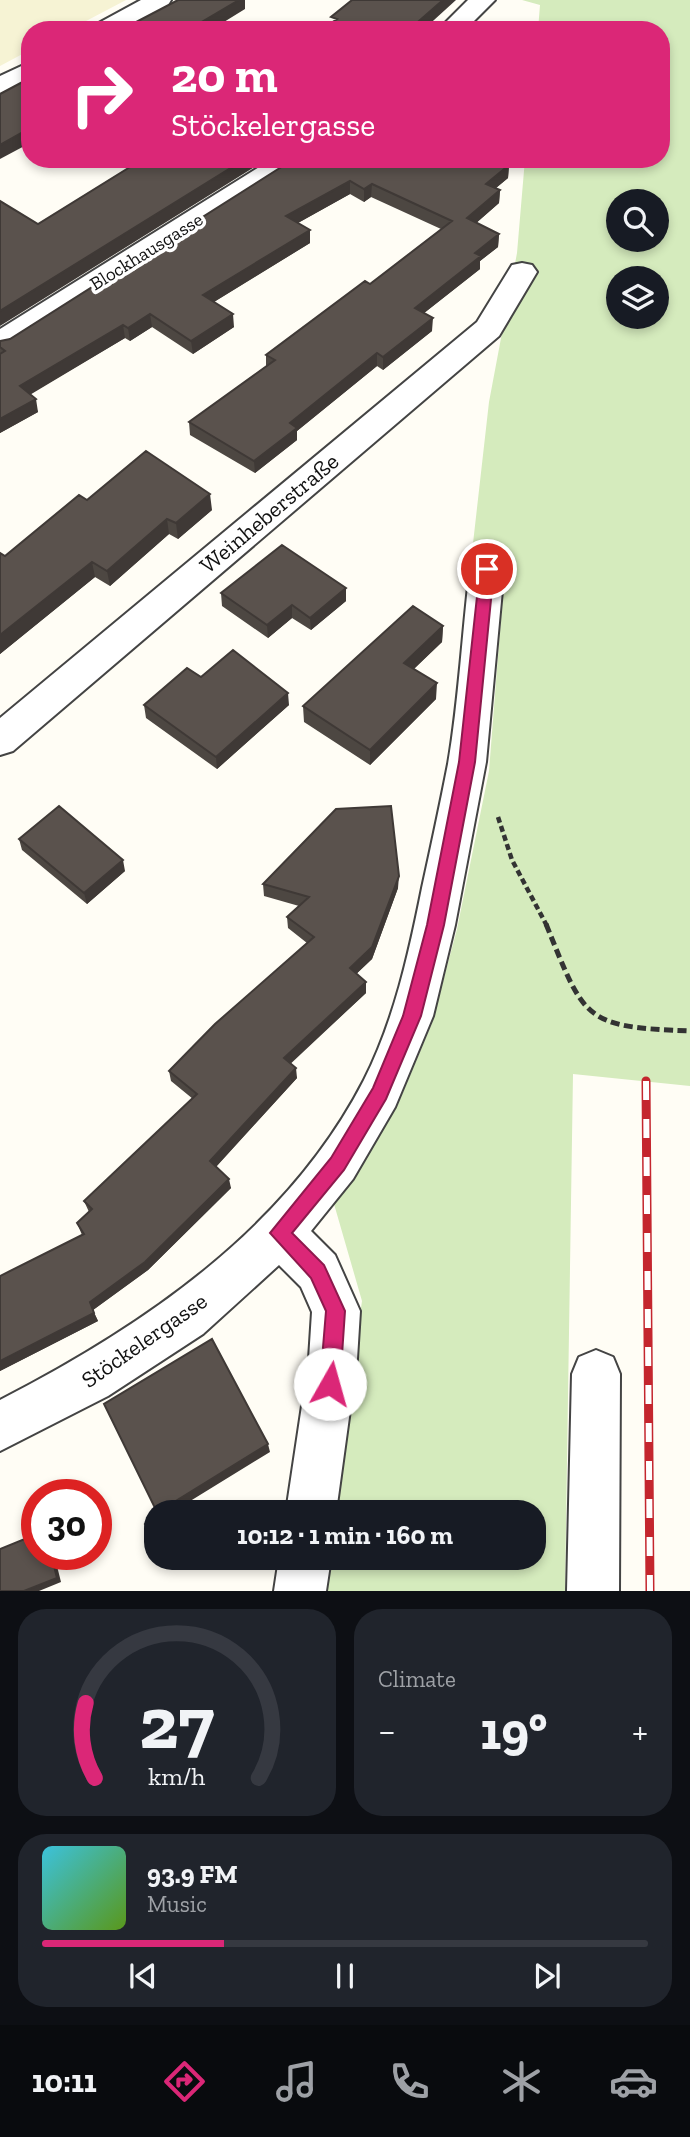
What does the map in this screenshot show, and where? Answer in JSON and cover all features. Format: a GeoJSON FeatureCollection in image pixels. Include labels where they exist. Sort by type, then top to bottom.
{"type":"FeatureCollection","features":[{"type":"Feature","properties":{"kind":"street"},"geometry":{"type":"LineString","coordinates":[[120,21],[159,0]]}},
{"type":"Feature","properties":{"kind":"street"},"geometry":{"type":"LineString","coordinates":[[460,21],[483,0]]}},
{"type":"Feature","properties":{"kind":"street"},"geometry":{"type":"LineString","coordinates":[[0,86],[21,75]]}},
{"type":"Feature","properties":{"kind":"street","name":"Blockhausgasse"},"geometry":{"type":"LineString","coordinates":[[0,343],[277,168]]}},
{"type":"Feature","properties":{"kind":"street","name":"Weinheberstraße"},"geometry":{"type":"LineString","coordinates":[[0,740],[488,329],[522,272]]}},
{"type":"Feature","properties":{"kind":"street","name":"Stöckelergasse"},"geometry":{"type":"LineString","coordinates":[[0,1426],[91,1379],[186,1317],[279,1233],[345,1152],[380,1093],[412,1016],[435,925],[467,762],[487,569]]}},
{"type":"Feature","properties":{"kind":"street"},"geometry":{"type":"LineString","coordinates":[[279,1233],[318,1271],[335,1311],[333,1359],[313,1500]]}},
{"type":"Feature","properties":{"kind":"street"},"geometry":{"type":"LineString","coordinates":[[593,1591],[596,1374]]}},
{"type":"Feature","properties":{"kind":"street"},"geometry":{"type":"LineString","coordinates":[[300,1591],[303,1570]]}},
{"type":"Feature","properties":{"kind":"path"},"geometry":{"type":"LineString","coordinates":[[467,762],[498,816],[512,860],[540,909],[571,986],[586,1008],[606,1023],[637,1029],[690,1031]]}},
{"type":"Feature","properties":{"kind":"shaded area"},"geometry":{"type":"Polygon","coordinates":[[[0,0],[126,0],[86,21],[21,21],[21,55],[0,66],[0,0]]]}},
{"type":"Feature","properties":{"kind":"green space"},"geometry":{"type":"Polygon","coordinates":[[[522,0],[690,0],[690,1086],[573,1074],[565,1591],[320,1591],[323,1570],[546,1570],[546,1500],[333,1500],[362,1301],[334,1204],[398,1104],[432,1023],[457,929],[489,771],[505,567],[471,561],[489,402],[517,253],[524,168],[670,168],[670,21],[539,21],[540,5],[522,0]]]}},
{"type":"Feature","properties":{"kind":"building"},"geometry":{"type":"Polygon","coordinates":[[[178,0],[239,0],[203,21],[138,21],[178,0]]]}},
{"type":"Feature","properties":{"kind":"building"},"geometry":{"type":"Polygon","coordinates":[[[352,0],[443,0],[419,21],[334,21],[337,19],[331,17],[352,0]]]}},
{"type":"Feature","properties":{"kind":"building"},"geometry":{"type":"Polygon","coordinates":[[[21,83],[21,133],[0,145],[0,94],[21,83]]]}},
{"type":"Feature","properties":{"kind":"building"},"geometry":{"type":"Polygon","coordinates":[[[128,168],[230,168],[0,311],[0,201],[38,224],[128,168]]]}},
{"type":"Feature","properties":{"kind":"building"},"geometry":{"type":"Polygon","coordinates":[[[280,168],[505,168],[486,184],[500,190],[467,218],[499,234],[475,253],[481,256],[415,308],[433,318],[383,357],[377,353],[290,423],[297,428],[254,461],[189,422],[275,360],[266,355],[365,281],[370,284],[452,221],[372,184],[364,189],[350,181],[286,216],[310,230],[203,295],[233,314],[191,341],[150,314],[128,328],[123,325],[20,386],[36,399],[0,419],[0,354],[5,351],[0,347],[0,341],[10,339],[280,168]]]}},
{"type":"Feature","properties":{"kind":"building"},"geometry":{"type":"Polygon","coordinates":[[[146,451],[210,494],[176,523],[167,519],[107,571],[92,562],[0,635],[0,553],[5,556],[79,495],[87,500],[146,451]]]}},
{"type":"Feature","properties":{"kind":"building"},"geometry":{"type":"Polygon","coordinates":[[[282,545],[346,588],[310,618],[292,605],[267,625],[221,593],[282,545]]]}},
{"type":"Feature","properties":{"kind":"building"},"geometry":{"type":"Polygon","coordinates":[[[413,606],[443,626],[404,663],[437,683],[370,750],[303,706],[413,606]]]}},
{"type":"Feature","properties":{"kind":"building"},"geometry":{"type":"Polygon","coordinates":[[[233,650],[288,693],[216,757],[144,705],[187,668],[201,677],[233,650]]]}},
{"type":"Feature","properties":{"kind":"building"},"geometry":{"type":"Polygon","coordinates":[[[59,806],[123,860],[84,893],[19,839],[59,806]]]}},
{"type":"Feature","properties":{"kind":"building"},"geometry":{"type":"Polygon","coordinates":[[[391,806],[399,876],[372,947],[350,968],[366,982],[284,1058],[296,1068],[210,1161],[229,1179],[145,1262],[90,1302],[94,1313],[0,1361],[0,1276],[84,1234],[77,1223],[92,1209],[84,1201],[197,1094],[169,1071],[215,1024],[314,937],[287,917],[309,897],[263,884],[336,809],[391,806]]]}},
{"type":"Feature","properties":{"kind":"building"},"geometry":{"type":"Polygon","coordinates":[[[212,1339],[268,1444],[177,1500],[151,1500],[104,1404],[212,1339]]]}},
{"type":"Feature","properties":{"kind":"building"},"geometry":{"type":"Polygon","coordinates":[[[21,1540],[21,1570],[55,1570],[57,1578],[24,1591],[0,1591],[0,1549],[21,1540]]]}},
{"type":"Feature","properties":{"kind":"railway"},"geometry":{"type":"LineString","coordinates":[[646,1081],[650,1591]]}},
{"type":"Feature","properties":{"kind":"route"},"geometry":{"type":"LineString","coordinates":[[330,1384],[335,1311],[318,1271],[279,1233],[337,1164],[380,1093],[412,1016],[435,925],[467,762],[487,569]]}}]}
